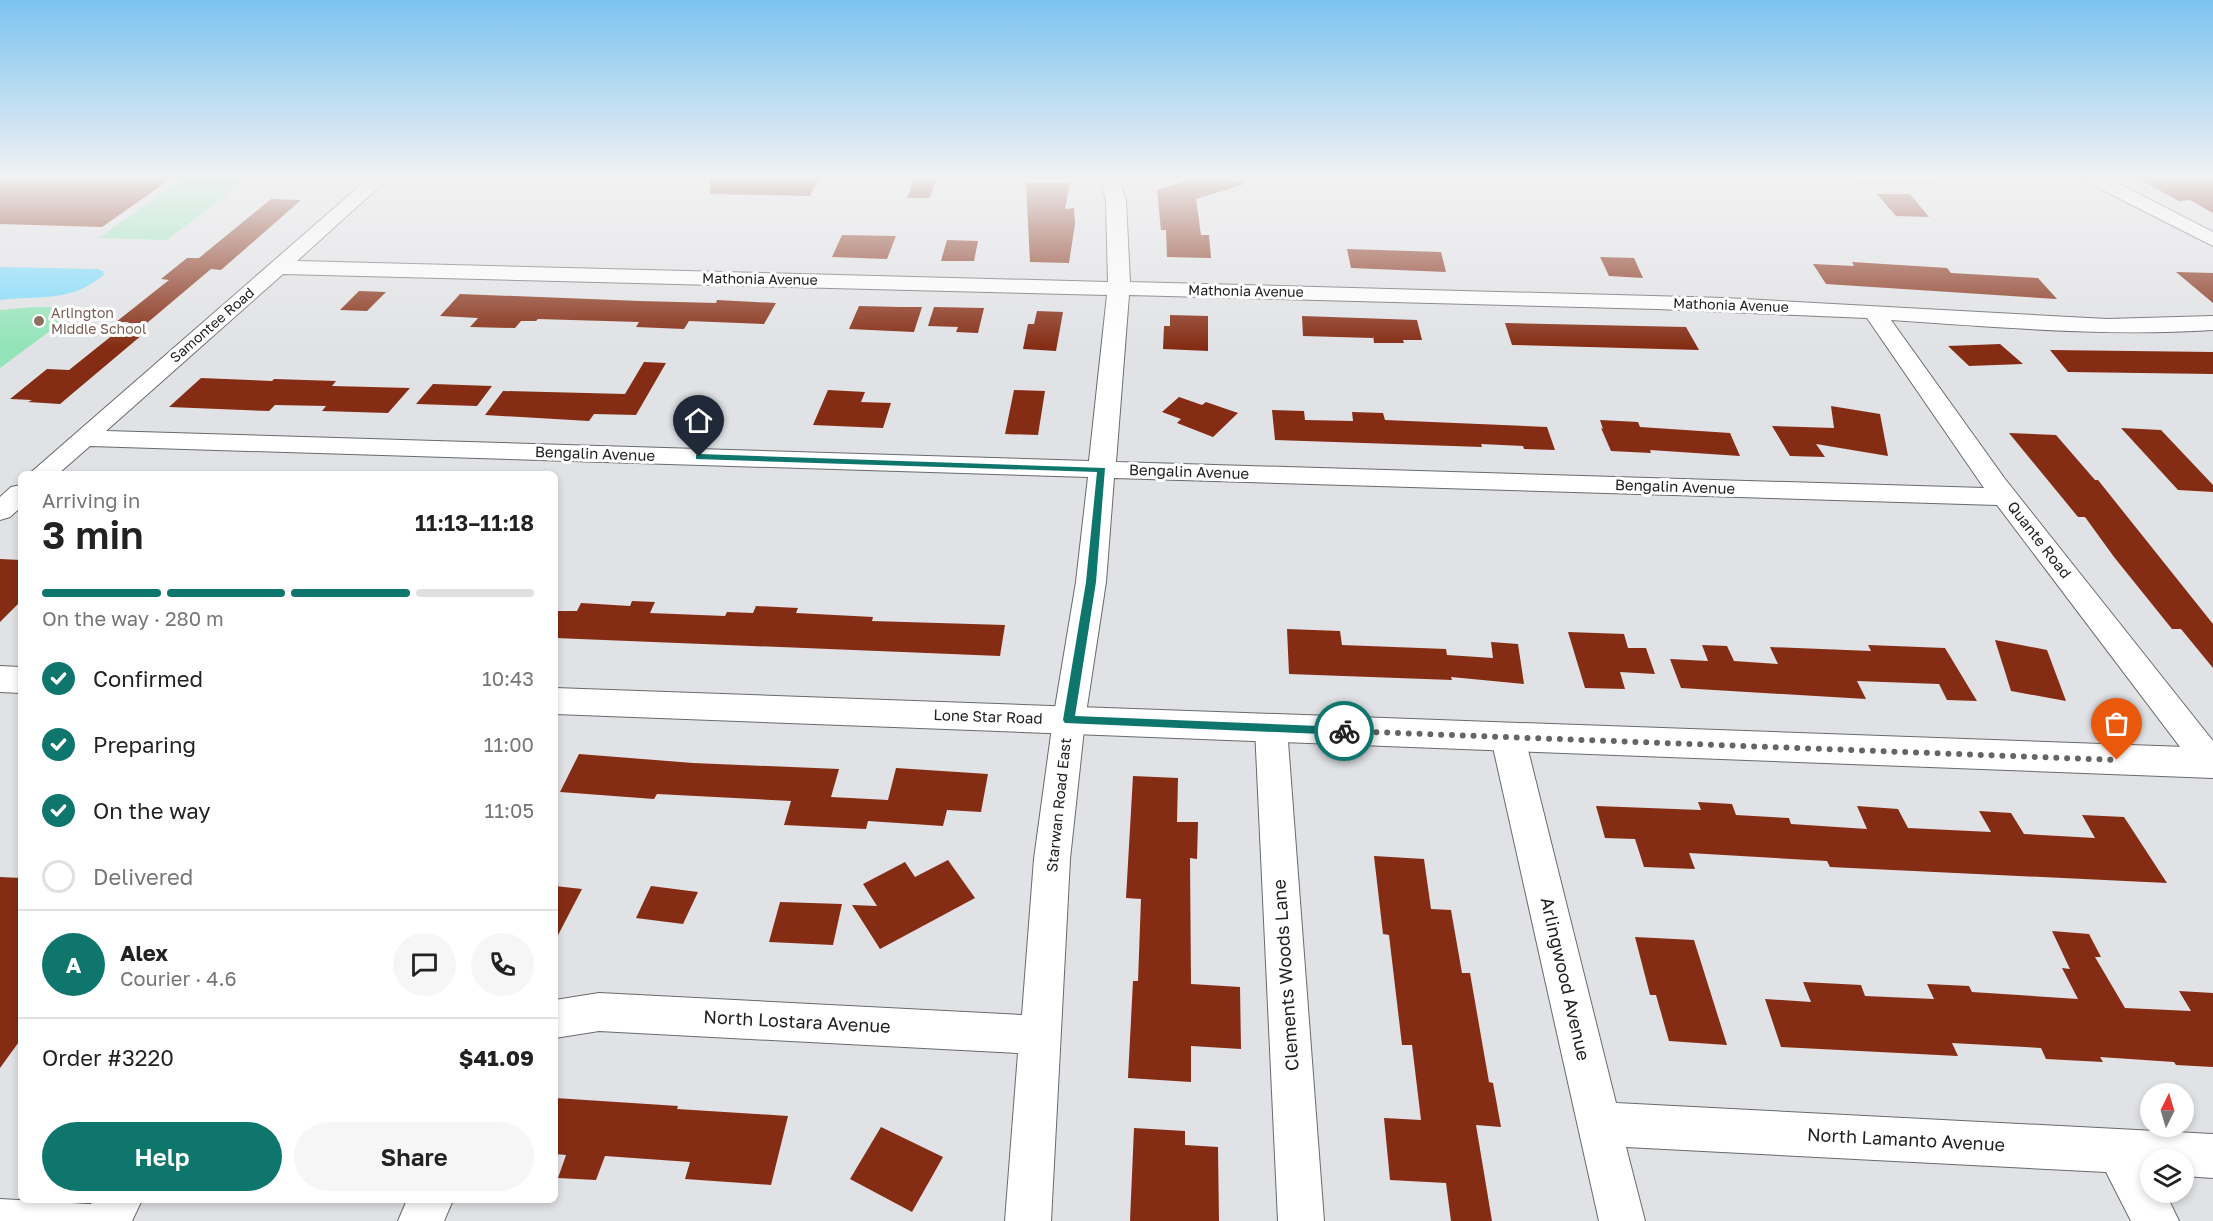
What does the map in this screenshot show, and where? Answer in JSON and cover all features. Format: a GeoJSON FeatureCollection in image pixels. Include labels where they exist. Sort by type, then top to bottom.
{"type":"FeatureCollection","features":[{"type":"Feature","properties":{"kind":"street","name":"Samontee Road"},"geometry":{"type":"LineString","coordinates":[[46,471],[317,233]]}},
{"type":"Feature","properties":{"kind":"street","name":"Starwan Road East"},"geometry":{"type":"LineString","coordinates":[[1028,1221],[1052,859],[1069,720],[1091,582],[1119,288],[1119,233]]}},
{"type":"Feature","properties":{"kind":"street"},"geometry":{"type":"LineString","coordinates":[[2200,233],[2213,240]]}},
{"type":"Feature","properties":{"kind":"street","name":"Mathonia Avenue"},"geometry":{"type":"LineString","coordinates":[[278,267],[1657,302],[1874,312],[2052,324],[2127,326],[2213,323]]}},
{"type":"Feature","properties":{"kind":"street","name":"Quante Road"},"geometry":{"type":"LineString","coordinates":[[1874,312],[1915,374],[2006,497],[2212,763]]}},
{"type":"Feature","properties":{"kind":"street","name":"Bengalin Avenue"},"geometry":{"type":"LineString","coordinates":[[84,438],[2006,497]]}},
{"type":"Feature","properties":{"kind":"street"},"geometry":{"type":"LineString","coordinates":[[0,511],[18,495]]}},
{"type":"Feature","properties":{"kind":"street"},"geometry":{"type":"LineString","coordinates":[[0,679],[18,680]]}},
{"type":"Feature","properties":{"kind":"street","name":"Lone Star Road"},"geometry":{"type":"LineString","coordinates":[[558,700],[2212,763]]}},
{"type":"Feature","properties":{"kind":"street","name":"Clements Woods Lane"},"geometry":{"type":"LineString","coordinates":[[1271,728],[1301,1221]]}},
{"type":"Feature","properties":{"kind":"street","name":"Arlingwood Avenue"},"geometry":{"type":"LineString","coordinates":[[1508,738],[1622,1221]]}},
{"type":"Feature","properties":{"kind":"street","name":"North Lostara Avenue"},"geometry":{"type":"LineString","coordinates":[[558,1019],[599,1012],[1040,1035]]}},
{"type":"Feature","properties":{"kind":"street","name":"North Lamanto Avenue"},"geometry":{"type":"LineString","coordinates":[[1599,1124],[2213,1156]]}},
{"type":"Feature","properties":{"kind":"street"},"geometry":{"type":"LineString","coordinates":[[2119,1152],[2156,1221]]}},
{"type":"Feature","properties":{"kind":"street"},"geometry":{"type":"LineString","coordinates":[[421,1221],[429,1203]]}},
{"type":"Feature","properties":{"kind":"lane"},"geometry":{"type":"LineString","coordinates":[[0,1210],[111,1212]]}},
{"type":"Feature","properties":{"kind":"green space"},"geometry":{"type":"Polygon","coordinates":[[[106,233],[176,233],[167,240],[99,238],[106,233]]]}},
{"type":"Feature","properties":{"kind":"green space"},"geometry":{"type":"Polygon","coordinates":[[[34,307],[81,308],[0,368],[0,310],[34,307]]]}},
{"type":"Feature","properties":{"kind":"water"},"geometry":{"type":"Polygon","coordinates":[[[0,267],[97,269],[103,271],[104,275],[91,284],[67,294],[0,300],[0,267]]]}},
{"type":"Feature","properties":{"kind":"building"},"geometry":{"type":"Polygon","coordinates":[[[230,233],[263,233],[221,270],[211,269],[147,323],[132,323],[142,335],[60,404],[10,399],[47,369],[69,370],[129,322],[116,322],[169,280],[161,279],[187,258],[199,258],[230,233]]]}},
{"type":"Feature","properties":{"kind":"building"},"geometry":{"type":"Polygon","coordinates":[[[1029,233],[1074,233],[1069,263],[1030,262],[1029,233]]]}},
{"type":"Feature","properties":{"kind":"building"},"geometry":{"type":"Polygon","coordinates":[[[1166,233],[1209,235],[1211,258],[1167,257],[1166,233]]]}},
{"type":"Feature","properties":{"kind":"building"},"geometry":{"type":"Polygon","coordinates":[[[842,235],[896,236],[887,259],[832,257],[842,235]]]}},
{"type":"Feature","properties":{"kind":"building"},"geometry":{"type":"Polygon","coordinates":[[[947,240],[978,241],[974,261],[941,261],[947,240]]]}},
{"type":"Feature","properties":{"kind":"building"},"geometry":{"type":"Polygon","coordinates":[[[1347,249],[1441,252],[1446,272],[1351,268],[1347,249]]]}},
{"type":"Feature","properties":{"kind":"building"},"geometry":{"type":"Polygon","coordinates":[[[1600,257],[1634,258],[1643,278],[1609,276],[1600,257]]]}},
{"type":"Feature","properties":{"kind":"building"},"geometry":{"type":"Polygon","coordinates":[[[1852,262],[1947,268],[1951,273],[2038,278],[2057,299],[1826,284],[1813,264],[1854,266],[1852,262]]]}},
{"type":"Feature","properties":{"kind":"building"},"geometry":{"type":"Polygon","coordinates":[[[2176,272],[2213,273],[2213,303],[2176,272]]]}},
{"type":"Feature","properties":{"kind":"building"},"geometry":{"type":"Polygon","coordinates":[[[359,291],[386,292],[367,311],[340,310],[359,291]]]}},
{"type":"Feature","properties":{"kind":"building"},"geometry":{"type":"Polygon","coordinates":[[[460,294],[640,301],[716,303],[717,300],[776,303],[764,324],[689,321],[684,329],[636,327],[639,322],[538,319],[521,321],[515,328],[470,327],[478,318],[440,316],[460,294]]]}},
{"type":"Feature","properties":{"kind":"building"},"geometry":{"type":"Polygon","coordinates":[[[859,306],[922,307],[914,332],[849,329],[859,306]]]}},
{"type":"Feature","properties":{"kind":"building"},"geometry":{"type":"Polygon","coordinates":[[[934,307],[984,308],[978,333],[956,332],[958,327],[928,326],[934,307]]]}},
{"type":"Feature","properties":{"kind":"building"},"geometry":{"type":"Polygon","coordinates":[[[1037,311],[1063,312],[1056,351],[1023,349],[1028,324],[1034,324],[1037,311]]]}},
{"type":"Feature","properties":{"kind":"building"},"geometry":{"type":"Polygon","coordinates":[[[1170,315],[1208,316],[1208,351],[1163,349],[1164,326],[1170,326],[1170,315]]]}},
{"type":"Feature","properties":{"kind":"building"},"geometry":{"type":"Polygon","coordinates":[[[1302,316],[1417,320],[1422,340],[1403,340],[1404,343],[1374,343],[1373,335],[1373,338],[1303,336],[1302,316]]]}},
{"type":"Feature","properties":{"kind":"building"},"geometry":{"type":"Polygon","coordinates":[[[1505,323],[1686,327],[1699,350],[1512,345],[1505,323]]]}},
{"type":"Feature","properties":{"kind":"building"},"geometry":{"type":"Polygon","coordinates":[[[2000,344],[2023,364],[1969,366],[1948,346],[2000,344]]]}},
{"type":"Feature","properties":{"kind":"building"},"geometry":{"type":"Polygon","coordinates":[[[2050,350],[2213,352],[2213,374],[2068,372],[2050,350]]]}},
{"type":"Feature","properties":{"kind":"building"},"geometry":{"type":"Polygon","coordinates":[[[644,362],[666,363],[636,415],[594,414],[589,421],[485,415],[503,391],[625,394],[644,362]]]}},
{"type":"Feature","properties":{"kind":"building"},"geometry":{"type":"Polygon","coordinates":[[[201,378],[336,381],[332,386],[410,388],[388,413],[322,411],[326,406],[275,405],[269,411],[169,407],[201,378]]]}},
{"type":"Feature","properties":{"kind":"building"},"geometry":{"type":"Polygon","coordinates":[[[433,384],[492,386],[477,406],[416,404],[433,384]]]}},
{"type":"Feature","properties":{"kind":"building"},"geometry":{"type":"Polygon","coordinates":[[[828,390],[865,392],[861,402],[891,403],[883,428],[813,425],[828,390]]]}},
{"type":"Feature","properties":{"kind":"building"},"geometry":{"type":"Polygon","coordinates":[[[1014,390],[1045,391],[1038,435],[1005,434],[1014,390]]]}},
{"type":"Feature","properties":{"kind":"building"},"geometry":{"type":"Polygon","coordinates":[[[1179,397],[1202,405],[1206,402],[1238,413],[1213,437],[1177,423],[1181,419],[1162,412],[1179,397]]]}},
{"type":"Feature","properties":{"kind":"building"},"geometry":{"type":"Polygon","coordinates":[[[1831,406],[1880,414],[1888,456],[1816,444],[1825,457],[1790,456],[1772,426],[1834,428],[1831,406]]]}},
{"type":"Feature","properties":{"kind":"building"},"geometry":{"type":"Polygon","coordinates":[[[1272,410],[1304,411],[1305,420],[1353,421],[1352,412],[1383,413],[1385,420],[1547,427],[1555,450],[1481,444],[1482,447],[1275,440],[1272,410]]]}},
{"type":"Feature","properties":{"kind":"building"},"geometry":{"type":"Polygon","coordinates":[[[1600,420],[1638,422],[1640,427],[1730,433],[1740,456],[1650,450],[1651,453],[1611,451],[1600,420]]]}},
{"type":"Feature","properties":{"kind":"building"},"geometry":{"type":"Polygon","coordinates":[[[2121,428],[2161,430],[2213,485],[2213,492],[2178,490],[2121,428]]]}},
{"type":"Feature","properties":{"kind":"building"},"geometry":{"type":"Polygon","coordinates":[[[2009,433],[2056,435],[2095,480],[2098,480],[2213,624],[2213,668],[2181,629],[2172,629],[2085,517],[2078,517],[2009,433]]]}},
{"type":"Feature","properties":{"kind":"building"},"geometry":{"type":"Polygon","coordinates":[[[0,559],[18,560],[18,604],[0,622],[0,559]]]}},
{"type":"Feature","properties":{"kind":"building"},"geometry":{"type":"Polygon","coordinates":[[[632,601],[655,602],[650,613],[725,616],[727,612],[753,613],[756,606],[798,608],[796,613],[873,617],[872,621],[1005,625],[1000,656],[558,638],[558,611],[577,611],[581,603],[630,606],[632,601]]]}},
{"type":"Feature","properties":{"kind":"building"},"geometry":{"type":"Polygon","coordinates":[[[1287,629],[1340,631],[1342,645],[1446,649],[1447,655],[1493,658],[1491,642],[1518,644],[1524,684],[1451,677],[1452,680],[1289,674],[1287,629]]]}},
{"type":"Feature","properties":{"kind":"building"},"geometry":{"type":"Polygon","coordinates":[[[1568,632],[1624,634],[1628,648],[1646,648],[1655,674],[1620,672],[1625,689],[1585,688],[1568,632]]]}},
{"type":"Feature","properties":{"kind":"building"},"geometry":{"type":"Polygon","coordinates":[[[1995,640],[2047,650],[2066,701],[2011,691],[1995,640]]]}},
{"type":"Feature","properties":{"kind":"building"},"geometry":{"type":"Polygon","coordinates":[[[1702,645],[1727,646],[1734,661],[1778,664],[1770,647],[1871,651],[1868,645],[1945,648],[1977,701],[1947,700],[1939,684],[1857,681],[1866,699],[1681,688],[1670,659],[1708,661],[1702,645]]]}},
{"type":"Feature","properties":{"kind":"building"},"geometry":{"type":"Polygon","coordinates":[[[579,754],[693,763],[839,769],[831,797],[888,800],[896,768],[988,774],[981,812],[947,810],[943,826],[868,821],[866,829],[784,825],[791,801],[657,794],[654,799],[560,792],[579,754]]]}},
{"type":"Feature","properties":{"kind":"building"},"geometry":{"type":"Polygon","coordinates":[[[1133,776],[1178,778],[1177,822],[1198,822],[1197,859],[1190,858],[1191,984],[1240,987],[1241,1049],[1191,1046],[1191,1082],[1128,1078],[1133,981],[1138,981],[1141,899],[1126,898],[1133,776]]]}},
{"type":"Feature","properties":{"kind":"building"},"geometry":{"type":"Polygon","coordinates":[[[1698,802],[1732,804],[1736,815],[1789,818],[1791,824],[1867,829],[1857,806],[1898,809],[1908,828],[1991,832],[1979,811],[2011,813],[2024,834],[2095,838],[2082,815],[2124,817],[2167,883],[1830,867],[1827,861],[1689,853],[1695,869],[1644,867],[1635,839],[1605,838],[1596,806],[1701,810],[1698,802]]]}},
{"type":"Feature","properties":{"kind":"building"},"geometry":{"type":"Polygon","coordinates":[[[1374,856],[1424,859],[1431,909],[1451,910],[1462,973],[1470,973],[1489,1082],[1493,1083],[1501,1127],[1476,1125],[1492,1221],[1451,1221],[1446,1183],[1390,1180],[1384,1118],[1421,1120],[1412,1045],[1402,1045],[1389,935],[1383,934],[1374,856]]]}},
{"type":"Feature","properties":{"kind":"building"},"geometry":{"type":"Polygon","coordinates":[[[948,860],[975,898],[880,949],[852,905],[877,906],[863,884],[905,862],[915,877],[948,860]]]}},
{"type":"Feature","properties":{"kind":"building"},"geometry":{"type":"Polygon","coordinates":[[[0,877],[18,878],[18,1043],[0,1068],[0,877]]]}},
{"type":"Feature","properties":{"kind":"building"},"geometry":{"type":"Polygon","coordinates":[[[558,886],[582,889],[558,935],[558,886]]]}},
{"type":"Feature","properties":{"kind":"building"},"geometry":{"type":"Polygon","coordinates":[[[651,886],[698,892],[683,924],[636,918],[651,886]]]}},
{"type":"Feature","properties":{"kind":"building"},"geometry":{"type":"Polygon","coordinates":[[[780,902],[842,904],[833,945],[769,942],[780,902]]]}},
{"type":"Feature","properties":{"kind":"building"},"geometry":{"type":"Polygon","coordinates":[[[2052,931],[2089,934],[2101,957],[2095,957],[2125,1008],[2191,1011],[2179,991],[2213,993],[2213,1067],[2100,1057],[2103,1062],[2046,1059],[2041,1048],[1952,1043],[1958,1056],[1781,1047],[1765,999],[1811,1002],[1803,982],[1861,985],[1865,996],[1934,999],[1927,984],[1969,986],[1972,992],[2078,999],[2062,968],[2070,969],[2052,931]]]}},
{"type":"Feature","properties":{"kind":"building"},"geometry":{"type":"Polygon","coordinates":[[[1635,937],[1694,940],[1727,1045],[1669,1041],[1656,995],[1650,995],[1635,937]]]}},
{"type":"Feature","properties":{"kind":"building"},"geometry":{"type":"Polygon","coordinates":[[[558,1098],[788,1116],[771,1185],[685,1179],[690,1162],[605,1156],[596,1180],[558,1178],[566,1155],[558,1154],[558,1098]]]}},
{"type":"Feature","properties":{"kind":"building"},"geometry":{"type":"Polygon","coordinates":[[[881,1127],[943,1157],[912,1212],[850,1179],[881,1127]]]}},
{"type":"Feature","properties":{"kind":"building"},"geometry":{"type":"Polygon","coordinates":[[[1134,1128],[1185,1131],[1185,1145],[1218,1147],[1219,1221],[1130,1221],[1134,1128]]]}},
{"type":"Feature","properties":{"kind":"way so far"},"geometry":{"type":"LineString","coordinates":[[1344,731],[2117,760]]}},
{"type":"Feature","properties":{"kind":"place","name":"Arlington Middle School"},"geometry":{"type":"Point","coordinates":[39,321]}},
{"type":"Feature","properties":{"kind":"route"},"geometry":{"type":"LineString","coordinates":[[699,457],[1102,470],[1091,582],[1069,720],[1344,731]]}}]}
